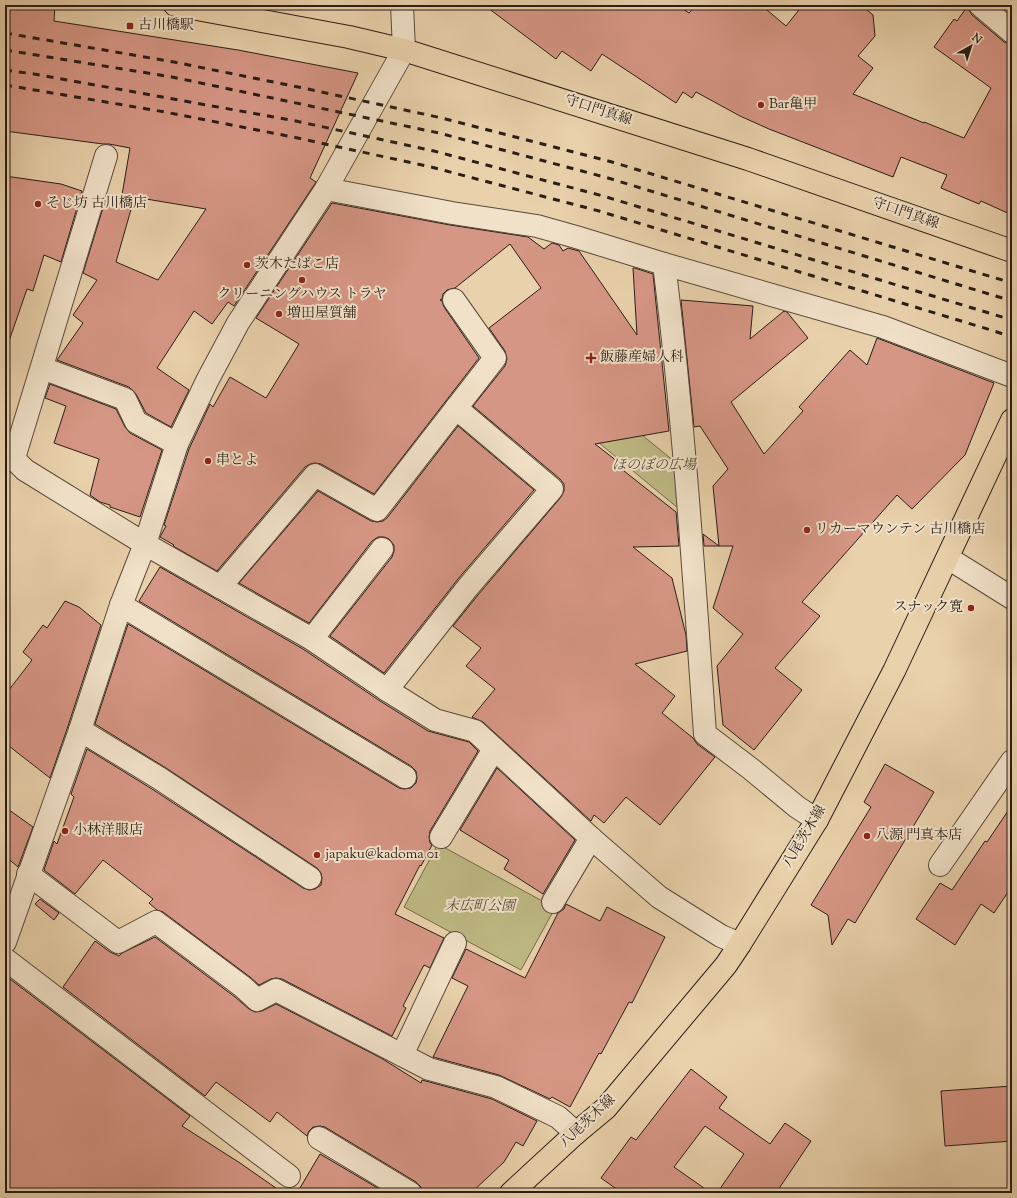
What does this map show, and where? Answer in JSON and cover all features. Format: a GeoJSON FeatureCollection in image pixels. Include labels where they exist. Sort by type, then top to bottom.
{"type":"FeatureCollection","features":[{"type":"Feature","properties":{"kind":"main road","name":"守口門真線"},"geometry":{"type":"LineString","coordinates":[[175,5],[404,50],[748,159],[1012,251]]}},
{"type":"Feature","properties":{"kind":"main road","name":"八尾茨木線"},"geometry":{"type":"LineString","coordinates":[[511,1193],[576,1133],[606,1108],[726,965],[740,944],[817,820],[894,670],[1012,420]]}},
{"type":"Feature","properties":{"kind":"street"},"geometry":{"type":"LineString","coordinates":[[5,942],[80,730],[121,605],[145,544],[177,444],[207,381],[238,323],[326,189],[404,50],[402,5]]}},
{"type":"Feature","properties":{"kind":"street"},"geometry":{"type":"LineString","coordinates":[[991,9],[1012,32]]}},
{"type":"Feature","properties":{"kind":"street"},"geometry":{"type":"LineString","coordinates":[[106,156],[42,368],[10,454],[25,470],[145,544],[312,639],[387,690],[435,720],[475,731],[591,838],[659,897],[721,936],[740,944]]}},
{"type":"Feature","properties":{"kind":"street"},"geometry":{"type":"LineString","coordinates":[[326,189],[452,213],[537,226],[883,327],[1012,376]]}},
{"type":"Feature","properties":{"kind":"street"},"geometry":{"type":"LineString","coordinates":[[664,264],[673,333],[705,734],[797,807],[817,820]]}},
{"type":"Feature","properties":{"kind":"street"},"geometry":{"type":"LineString","coordinates":[[220,587],[315,475],[377,510],[495,358],[454,300]]}},
{"type":"Feature","properties":{"kind":"street"},"geometry":{"type":"LineString","coordinates":[[42,368],[125,399],[136,422],[177,444]]}},
{"type":"Feature","properties":{"kind":"street"},"geometry":{"type":"LineString","coordinates":[[387,690],[468,586],[552,489],[456,408]]}},
{"type":"Feature","properties":{"kind":"street"},"geometry":{"type":"LineString","coordinates":[[312,639],[382,549]]}},
{"type":"Feature","properties":{"kind":"street"},"geometry":{"type":"LineString","coordinates":[[948,558],[1012,598]]}},
{"type":"Feature","properties":{"kind":"street"},"geometry":{"type":"LineString","coordinates":[[121,605],[405,777]]}},
{"type":"Feature","properties":{"kind":"street"},"geometry":{"type":"LineString","coordinates":[[80,730],[159,778],[310,878]]}},
{"type":"Feature","properties":{"kind":"street"},"geometry":{"type":"LineString","coordinates":[[441,838],[494,749]]}},
{"type":"Feature","properties":{"kind":"street"},"geometry":{"type":"LineString","coordinates":[[940,865],[1012,761]]}},
{"type":"Feature","properties":{"kind":"street"},"geometry":{"type":"LineString","coordinates":[[553,902],[591,838]]}},
{"type":"Feature","properties":{"kind":"street"},"geometry":{"type":"LineString","coordinates":[[28,874],[118,942],[156,922],[243,987],[257,1000],[276,990],[429,1069],[496,1087],[558,1117],[576,1133]]}},
{"type":"Feature","properties":{"kind":"street"},"geometry":{"type":"LineString","coordinates":[[402,1054],[455,943]]}},
{"type":"Feature","properties":{"kind":"street"},"geometry":{"type":"LineString","coordinates":[[5,959],[289,1176]]}},
{"type":"Feature","properties":{"kind":"street"},"geometry":{"type":"LineString","coordinates":[[318,1138],[410,1193]]}},
{"type":"Feature","properties":{"kind":"green space","name":"ほのぼの広場"},"geometry":{"type":"Polygon","coordinates":[[[614,412],[675,462],[678,508],[593,438],[614,412]]]}},
{"type":"Feature","properties":{"kind":"green space","name":"末広町公園"},"geometry":{"type":"Polygon","coordinates":[[[438,844],[555,908],[521,970],[404,907],[438,844]]]}},
{"type":"Feature","properties":{"kind":"building"},"geometry":{"type":"Polygon","coordinates":[[[5,5],[55,5],[54,21],[238,50],[358,73],[310,178],[316,182],[234,306],[228,302],[212,324],[194,311],[157,368],[189,390],[171,427],[146,413],[136,394],[129,387],[57,360],[83,323],[73,315],[97,280],[83,273],[106,198],[132,206],[116,262],[158,280],[206,209],[122,195],[130,148],[5,131],[5,5]]]}},
{"type":"Feature","properties":{"kind":"building"},"geometry":{"type":"Polygon","coordinates":[[[484,5],[677,5],[689,13],[696,5],[761,5],[786,26],[803,5],[861,5],[873,15],[875,36],[858,56],[873,68],[853,94],[964,138],[991,88],[934,47],[954,19],[957,21],[967,7],[972,15],[1004,42],[1012,44],[1012,215],[981,201],[979,204],[941,188],[947,175],[901,157],[893,177],[769,129],[740,116],[696,92],[692,98],[683,92],[676,103],[602,54],[591,71],[562,51],[556,59],[484,5]]]}},
{"type":"Feature","properties":{"kind":"building"},"geometry":{"type":"Polygon","coordinates":[[[5,176],[61,184],[82,191],[61,262],[44,255],[33,291],[27,289],[9,341],[5,340],[5,176]]]}},
{"type":"Feature","properties":{"kind":"building"},"geometry":{"type":"Polygon","coordinates":[[[332,203],[450,225],[528,237],[544,249],[552,243],[559,245],[563,251],[568,248],[579,251],[637,335],[633,268],[653,274],[669,431],[595,444],[626,468],[624,471],[676,512],[679,546],[633,547],[672,578],[686,635],[687,651],[635,664],[675,696],[662,713],[693,738],[697,744],[715,757],[660,825],[626,797],[604,823],[594,815],[591,821],[483,722],[472,717],[495,689],[466,666],[481,648],[453,626],[561,497],[564,491],[564,484],[560,479],[473,406],[505,366],[507,359],[505,351],[489,328],[541,288],[510,244],[455,288],[447,290],[443,294],[442,299],[440,300],[479,358],[374,494],[321,464],[310,464],[305,467],[217,571],[160,537],[166,526],[164,525],[189,449],[210,404],[213,407],[230,377],[266,398],[299,344],[256,318],[332,203]]]}},
{"type":"Feature","properties":{"kind":"building"},"geometry":{"type":"Polygon","coordinates":[[[681,300],[753,306],[750,339],[784,311],[787,312],[808,338],[731,402],[764,454],[803,411],[799,407],[850,350],[867,365],[877,338],[994,383],[965,455],[912,509],[897,495],[802,602],[820,616],[775,668],[802,690],[754,750],[723,725],[717,666],[743,634],[713,608],[733,546],[719,546],[713,486],[728,469],[700,426],[694,427],[681,300]]]}},
{"type":"Feature","properties":{"kind":"building"},"geometry":{"type":"Polygon","coordinates":[[[50,384],[116,409],[125,427],[130,433],[162,450],[140,517],[110,507],[110,505],[100,502],[90,495],[99,459],[54,443],[66,406],[45,398],[50,384]]]}},
{"type":"Feature","properties":{"kind":"building"},"geometry":{"type":"Polygon","coordinates":[[[458,426],[534,490],[458,579],[384,673],[330,636],[392,557],[394,545],[389,539],[378,537],[372,541],[309,623],[239,583],[318,491],[371,521],[383,521],[387,518],[458,426]]]}},
{"type":"Feature","properties":{"kind":"building"},"geometry":{"type":"Polygon","coordinates":[[[703,534],[719,546],[704,546],[703,534]]]}},
{"type":"Feature","properties":{"kind":"building"},"geometry":{"type":"Polygon","coordinates":[[[160,567],[303,649],[380,701],[428,731],[469,742],[478,751],[430,831],[429,837],[432,845],[395,914],[444,938],[430,968],[424,965],[403,1006],[406,1008],[392,1036],[282,979],[271,979],[259,985],[163,912],[157,910],[149,903],[153,899],[103,860],[75,894],[44,870],[54,841],[57,844],[74,797],[71,794],[87,749],[152,789],[303,888],[309,890],[315,889],[321,885],[321,873],[317,868],[166,768],[95,724],[128,624],[399,788],[411,788],[416,783],[416,771],[411,766],[139,601],[160,567]]]}},
{"type":"Feature","properties":{"kind":"building"},"geometry":{"type":"Polygon","coordinates":[[[65,601],[79,607],[101,625],[50,778],[5,743],[5,695],[32,660],[23,652],[43,625],[47,628],[65,601]]]}},
{"type":"Feature","properties":{"kind":"building"},"geometry":{"type":"Polygon","coordinates":[[[885,764],[934,792],[855,923],[848,919],[832,945],[828,915],[811,905],[871,807],[864,802],[885,764]]]}},
{"type":"Feature","properties":{"kind":"building"},"geometry":{"type":"Polygon","coordinates":[[[497,768],[575,840],[543,894],[504,869],[509,860],[460,830],[497,768]]]}},
{"type":"Feature","properties":{"kind":"building"},"geometry":{"type":"Polygon","coordinates":[[[1012,805],[1012,886],[994,913],[981,904],[955,945],[916,919],[940,883],[952,890],[985,841],[987,842],[1012,805]]]}},
{"type":"Feature","properties":{"kind":"building"},"geometry":{"type":"Polygon","coordinates":[[[5,807],[33,827],[18,867],[5,856],[5,807]]]}},
{"type":"Feature","properties":{"kind":"building"},"geometry":{"type":"Polygon","coordinates":[[[40,899],[59,913],[54,920],[35,904],[40,899]]]}},
{"type":"Feature","properties":{"kind":"building"},"geometry":{"type":"Polygon","coordinates":[[[566,904],[600,921],[607,907],[665,937],[632,1003],[629,1002],[570,1107],[552,1097],[550,1099],[499,1075],[433,1057],[468,986],[452,978],[466,949],[525,978],[558,913],[564,909],[566,904]]]}},
{"type":"Feature","properties":{"kind":"building"},"geometry":{"type":"Polygon","coordinates":[[[155,937],[255,1012],[262,1011],[276,1004],[381,1058],[421,1083],[422,1080],[492,1099],[537,1121],[523,1146],[516,1142],[504,1162],[471,1193],[422,1193],[421,1187],[416,1182],[325,1127],[313,1127],[307,1136],[277,1112],[270,1122],[216,1082],[205,1096],[63,987],[95,941],[110,952],[119,956],[122,953],[155,937]]]}},
{"type":"Feature","properties":{"kind":"building"},"geometry":{"type":"Polygon","coordinates":[[[10,979],[190,1116],[182,1126],[240,1163],[283,1193],[5,1193],[5,997],[10,979]]]}},
{"type":"Feature","properties":{"kind":"building"},"geometry":{"type":"Polygon","coordinates":[[[691,1069],[727,1097],[719,1108],[770,1144],[785,1123],[811,1141],[776,1193],[717,1193],[744,1154],[705,1126],[674,1167],[711,1193],[622,1193],[601,1178],[631,1137],[636,1140],[691,1069]]]}},
{"type":"Feature","properties":{"kind":"building"},"geometry":{"type":"Polygon","coordinates":[[[1012,1086],[1012,1141],[945,1146],[941,1091],[1012,1086]]]}},
{"type":"Feature","properties":{"kind":"building"},"geometry":{"type":"Polygon","coordinates":[[[320,1154],[386,1193],[297,1193],[320,1154]]]}},
{"type":"Feature","properties":{"kind":"railway"},"geometry":{"type":"LineString","coordinates":[[5,33],[174,62],[442,118],[612,162],[1012,283]]}},
{"type":"Feature","properties":{"kind":"railway"},"geometry":{"type":"LineString","coordinates":[[5,50],[172,77],[439,133],[608,178],[1012,301]]}},
{"type":"Feature","properties":{"kind":"railway"},"geometry":{"type":"LineString","coordinates":[[5,70],[296,121],[434,151],[603,196],[1012,320]]}},
{"type":"Feature","properties":{"kind":"railway"},"geometry":{"type":"LineString","coordinates":[[5,85],[165,112],[293,137],[431,167],[599,211],[1012,337]]}},
{"type":"Feature","properties":{"kind":"place","name":"古川橋駅"},"geometry":{"type":"Point","coordinates":[130,26]}},
{"type":"Feature","properties":{"kind":"place","name":"Bar亀甲"},"geometry":{"type":"Point","coordinates":[761,105]}},
{"type":"Feature","properties":{"kind":"place","name":"そじ坊 古川橋店"},"geometry":{"type":"Point","coordinates":[38,204]}},
{"type":"Feature","properties":{"kind":"place","name":"茨木たばこ店"},"geometry":{"type":"Point","coordinates":[247,265]}},
{"type":"Feature","properties":{"kind":"place","name":"クリーニングハウス トラヤ"},"geometry":{"type":"Point","coordinates":[302,280]}},
{"type":"Feature","properties":{"kind":"place","name":"増田屋質舗"},"geometry":{"type":"Point","coordinates":[279,314]}},
{"type":"Feature","properties":{"kind":"place","name":"飯藤産婦人科"},"geometry":{"type":"Point","coordinates":[591,358]}},
{"type":"Feature","properties":{"kind":"place","name":"串とよ"},"geometry":{"type":"Point","coordinates":[208,461]}},
{"type":"Feature","properties":{"kind":"place","name":"リカーマウンテン 古川橋店"},"geometry":{"type":"Point","coordinates":[807,530]}},
{"type":"Feature","properties":{"kind":"place","name":"スナック寛"},"geometry":{"type":"Point","coordinates":[971,608]}},
{"type":"Feature","properties":{"kind":"place","name":"小林洋服店"},"geometry":{"type":"Point","coordinates":[65,831]}},
{"type":"Feature","properties":{"kind":"place","name":"八源 門真本店"},"geometry":{"type":"Point","coordinates":[867,836]}},
{"type":"Feature","properties":{"kind":"place","name":"japaku@kadoma 01"},"geometry":{"type":"Point","coordinates":[317,855]}}]}
